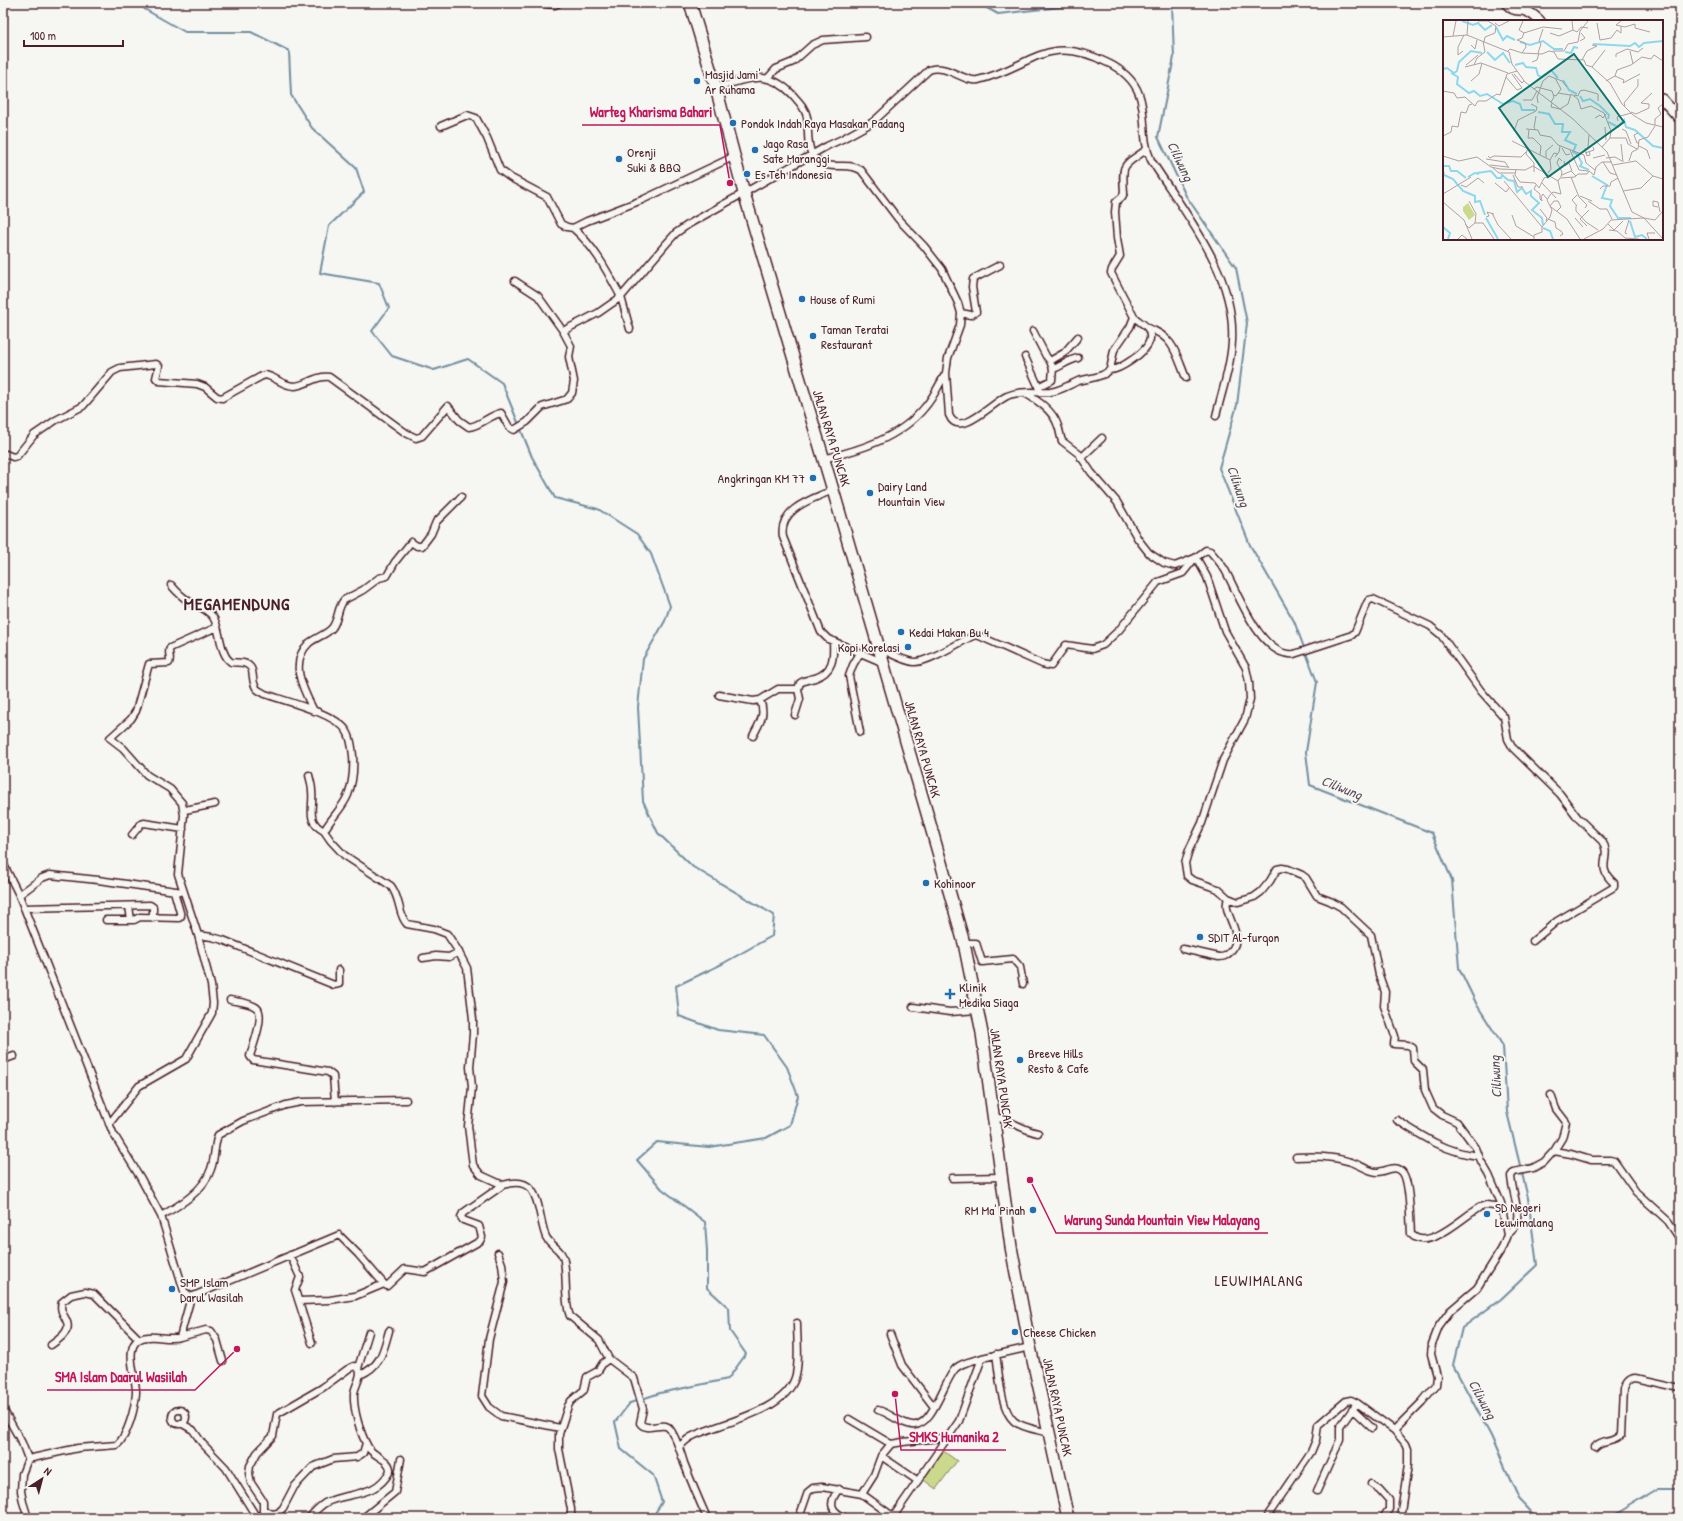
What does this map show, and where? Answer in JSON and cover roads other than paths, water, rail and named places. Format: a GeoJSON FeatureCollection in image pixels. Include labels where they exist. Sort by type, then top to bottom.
{"type":"FeatureCollection","features":[{"type":"Feature","properties":{"kind":"highway","name":"JALAN RAYA PUNCAK"},"geometry":{"type":"LineString","coordinates":[[690,3],[716,88],[744,193],[884,663],[964,944],[978,1010],[1011,1247],[1030,1347],[1068,1518]]}},
{"type":"Feature","properties":{"kind":"street"},"geometry":{"type":"LineString","coordinates":[[540,3],[555,5],[559,3]]}},
{"type":"Feature","properties":{"kind":"street"},"geometry":{"type":"LineString","coordinates":[[1506,3],[1516,11],[1529,13],[1539,20]]}},
{"type":"Feature","properties":{"kind":"street"},"geometry":{"type":"LineString","coordinates":[[768,78],[776,69],[793,62],[812,45],[823,40],[866,37]]}},
{"type":"Feature","properties":{"kind":"street"},"geometry":{"type":"LineString","coordinates":[[563,331],[598,313],[621,297],[666,244],[680,230],[827,146],[873,122],[929,70],[941,68],[976,80],[999,73],[1031,58],[1059,50],[1077,52],[1104,61],[1120,69],[1129,78],[1140,96],[1146,150],[1168,187],[1202,237],[1216,265],[1230,309],[1232,328],[1231,351],[1216,416]]}},
{"type":"Feature","properties":{"kind":"street"},"geometry":{"type":"LineString","coordinates":[[716,88],[751,78],[768,78],[790,92],[804,109],[807,117],[810,147],[813,155],[826,166],[856,167],[863,172],[899,220],[924,246],[942,269],[954,292],[961,313],[960,325],[948,358],[946,373],[949,415],[952,421],[959,424],[966,423],[1008,396],[1040,390],[1055,391],[1104,374],[1110,370],[1116,370],[1147,347],[1150,336],[1148,328]]}},
{"type":"Feature","properties":{"kind":"street"},"geometry":{"type":"LineString","coordinates":[[1663,100],[1680,119]]}},
{"type":"Feature","properties":{"kind":"street"},"geometry":{"type":"LineString","coordinates":[[441,126],[467,115],[476,118],[487,138],[500,170],[511,178],[547,197],[563,225],[573,228],[593,248],[621,297],[630,329]]}},
{"type":"Feature","properties":{"kind":"street"},"geometry":{"type":"LineString","coordinates":[[1146,150],[1127,164],[1123,169],[1122,177],[1124,193],[1116,202],[1115,212],[1120,256],[1111,272],[1134,317],[1148,328],[1161,334],[1170,341],[1186,378]]}},
{"type":"Feature","properties":{"kind":"street"},"geometry":{"type":"LineString","coordinates":[[573,228],[587,221],[642,200],[735,156]]}},
{"type":"Feature","properties":{"kind":"street"},"geometry":{"type":"LineString","coordinates":[[961,313],[971,315],[976,312],[972,287],[973,279],[1000,265]]}},
{"type":"Feature","properties":{"kind":"street"},"geometry":{"type":"LineString","coordinates":[[3,453],[13,457],[17,456],[34,435],[56,420],[83,406],[112,372],[120,368],[156,364],[159,366],[156,378],[159,381],[198,384],[220,398],[265,375],[291,386],[299,386],[317,379],[329,377],[406,434],[416,438],[422,436],[448,406],[460,420],[469,427],[501,413],[509,427],[514,430],[527,422],[542,407],[567,400],[572,393],[574,381],[569,356],[571,346],[563,331],[538,296],[515,281]]}},
{"type":"Feature","properties":{"kind":"street"},"geometry":{"type":"LineString","coordinates":[[1110,370],[1114,350],[1130,327],[1134,317]]}},
{"type":"Feature","properties":{"kind":"street"},"geometry":{"type":"LineString","coordinates":[[1033,331],[1053,369],[1052,380],[1040,390]]}},
{"type":"Feature","properties":{"kind":"street"},"geometry":{"type":"LineString","coordinates":[[1050,361],[1062,355],[1078,337]]}},
{"type":"Feature","properties":{"kind":"street"},"geometry":{"type":"LineString","coordinates":[[1025,357],[1040,390]]}},
{"type":"Feature","properties":{"kind":"street"},"geometry":{"type":"LineString","coordinates":[[1053,369],[1063,365],[1069,360],[1078,358]]}},
{"type":"Feature","properties":{"kind":"street"},"geometry":{"type":"LineString","coordinates":[[823,459],[871,445],[897,431],[925,408],[946,373]]}},
{"type":"Feature","properties":{"kind":"street"},"geometry":{"type":"LineString","coordinates":[[1025,393],[1042,404],[1050,412],[1058,425],[1062,441],[1078,452],[1081,458],[1117,502],[1138,539],[1149,553],[1164,562],[1175,566],[1195,558],[1206,550],[1210,552],[1224,568],[1247,614],[1265,639],[1279,652],[1287,655],[1294,654],[1352,635],[1367,603],[1369,600],[1373,599],[1435,630],[1452,648],[1480,691],[1504,717],[1508,739],[1513,748],[1560,794],[1578,818],[1604,844],[1604,870],[1606,876],[1614,883],[1614,888],[1557,921],[1533,941]]}},
{"type":"Feature","properties":{"kind":"street"},"geometry":{"type":"LineString","coordinates":[[1081,458],[1102,438]]}},
{"type":"Feature","properties":{"kind":"street"},"geometry":{"type":"LineString","coordinates":[[833,490],[798,506],[787,516],[783,531],[785,544],[795,565],[821,632],[833,642],[884,663]]}},
{"type":"Feature","properties":{"kind":"street"},"geometry":{"type":"LineString","coordinates":[[314,711],[299,677],[299,667],[304,650],[310,643],[327,633],[333,626],[344,600],[363,590],[379,578],[387,576],[395,562],[411,542],[418,547],[422,546],[431,534],[436,522],[461,497]]}},
{"type":"Feature","properties":{"kind":"street"},"geometry":{"type":"LineString","coordinates":[[879,648],[906,660],[918,662],[930,658],[977,635],[1042,664],[1051,666],[1066,645],[1089,649],[1103,645],[1119,630],[1158,582],[1183,573],[1195,558]]}},
{"type":"Feature","properties":{"kind":"street"},"geometry":{"type":"LineString","coordinates":[[1195,558],[1198,560],[1207,578],[1225,631],[1246,668],[1250,705],[1245,719],[1223,760],[1202,823],[1190,846],[1185,863],[1186,873],[1190,879],[1218,889],[1228,898],[1238,902],[1254,897],[1268,885],[1276,870],[1280,868],[1288,869],[1304,876],[1317,896],[1341,907],[1368,931],[1373,939],[1376,964],[1385,992],[1384,1006],[1395,1036],[1394,1044],[1408,1045],[1413,1048],[1414,1061],[1424,1072],[1425,1090],[1431,1104],[1440,1113],[1457,1122],[1476,1148],[1492,1180],[1502,1207],[1507,1236]]}},
{"type":"Feature","properties":{"kind":"street"},"geometry":{"type":"LineString","coordinates":[[170,585],[185,599],[208,612],[213,617],[226,658],[231,662],[242,662],[250,667],[253,672],[254,685],[256,689],[265,694],[331,718],[344,728],[350,737],[353,753],[353,775],[348,795],[341,807],[330,819],[324,831]]}},
{"type":"Feature","properties":{"kind":"street"},"geometry":{"type":"LineString","coordinates":[[109,1124],[139,1086],[183,1062],[191,1051],[212,1013],[213,1003],[211,985],[198,935],[183,892],[178,870],[183,829],[184,810],[182,803],[177,796],[147,775],[123,748],[110,738],[131,719],[136,711],[149,664],[170,663],[171,659],[168,651],[170,648],[216,627]]}},
{"type":"Feature","properties":{"kind":"street"},"geometry":{"type":"LineString","coordinates":[[795,715],[800,700],[798,689],[801,682],[818,677],[829,668],[833,659],[833,642]]}},
{"type":"Feature","properties":{"kind":"street"},"geometry":{"type":"LineString","coordinates":[[860,654],[853,665],[849,676],[860,732]]}},
{"type":"Feature","properties":{"kind":"street"},"geometry":{"type":"LineString","coordinates":[[719,696],[747,701],[760,700],[778,689],[798,689]]}},
{"type":"Feature","properties":{"kind":"street"},"geometry":{"type":"LineString","coordinates":[[753,736],[764,710],[760,700]]}},
{"type":"Feature","properties":{"kind":"street"},"geometry":{"type":"LineString","coordinates":[[309,775],[312,789],[312,820],[316,826],[324,831],[344,855],[391,886],[396,893],[403,918],[408,924],[442,931],[450,936],[456,953],[469,976],[473,1034],[470,1067],[472,1087],[468,1126],[473,1166],[481,1175],[503,1185]]}},
{"type":"Feature","properties":{"kind":"street"},"geometry":{"type":"LineString","coordinates":[[184,810],[215,804]]}},
{"type":"Feature","properties":{"kind":"street"},"geometry":{"type":"LineString","coordinates":[[132,835],[141,824],[144,823],[183,829]]}},
{"type":"Feature","properties":{"kind":"street"},"geometry":{"type":"LineString","coordinates":[[3,863],[6,875],[19,895],[109,1124],[161,1216],[184,1291],[190,1297]]}},
{"type":"Feature","properties":{"kind":"street"},"geometry":{"type":"LineString","coordinates":[[19,895],[42,878],[50,875],[183,892]]}},
{"type":"Feature","properties":{"kind":"street"},"geometry":{"type":"LineString","coordinates":[[106,920],[134,920],[140,917],[180,917],[174,891]]}},
{"type":"Feature","properties":{"kind":"street"},"geometry":{"type":"LineString","coordinates":[[1183,948],[1219,957],[1224,957],[1233,949],[1236,943],[1235,931],[1227,908],[1228,898]]}},
{"type":"Feature","properties":{"kind":"street"},"geometry":{"type":"LineString","coordinates":[[129,906],[131,920]]}},
{"type":"Feature","properties":{"kind":"street"},"geometry":{"type":"LineString","coordinates":[[24,908],[152,906],[153,918]]}},
{"type":"Feature","properties":{"kind":"street"},"geometry":{"type":"LineString","coordinates":[[198,935],[223,940],[334,985],[339,984],[339,970]]}},
{"type":"Feature","properties":{"kind":"street"},"geometry":{"type":"LineString","coordinates":[[964,944],[976,943],[982,962],[1013,959],[1020,967],[1023,984]]}},
{"type":"Feature","properties":{"kind":"street"},"geometry":{"type":"LineString","coordinates":[[423,958],[436,956],[445,958],[456,953]]}},
{"type":"Feature","properties":{"kind":"street"},"geometry":{"type":"LineString","coordinates":[[230,1000],[254,1006],[260,1011],[261,1018],[250,1056],[253,1060],[328,1072],[333,1076],[335,1102]]}},
{"type":"Feature","properties":{"kind":"street"},"geometry":{"type":"LineString","coordinates":[[913,1007],[947,1012],[978,1010]]}},
{"type":"Feature","properties":{"kind":"street"},"geometry":{"type":"LineString","coordinates":[[3,1060],[14,1056]]}},
{"type":"Feature","properties":{"kind":"street"},"geometry":{"type":"LineString","coordinates":[[1394,1430],[1422,1402],[1436,1385],[1437,1379],[1431,1354],[1432,1344],[1439,1326],[1450,1311],[1470,1296],[1482,1282],[1501,1250],[1507,1236],[1513,1230],[1517,1216],[1516,1201],[1510,1177],[1514,1172],[1533,1168],[1544,1162],[1554,1151],[1562,1138],[1566,1122],[1556,1109],[1551,1095]]}},
{"type":"Feature","properties":{"kind":"street"},"geometry":{"type":"LineString","coordinates":[[161,1216],[181,1204],[206,1180],[212,1167],[217,1136],[220,1133],[255,1116],[286,1105],[301,1102],[406,1100]]}},
{"type":"Feature","properties":{"kind":"street"},"geometry":{"type":"LineString","coordinates":[[994,1117],[1005,1120],[1030,1132],[1038,1133]]}},
{"type":"Feature","properties":{"kind":"street"},"geometry":{"type":"LineString","coordinates":[[1397,1120],[1435,1144],[1463,1154],[1479,1156]]}},
{"type":"Feature","properties":{"kind":"street"},"geometry":{"type":"LineString","coordinates":[[1554,1151],[1591,1160],[1614,1161],[1636,1192],[1668,1221],[1680,1239]]}},
{"type":"Feature","properties":{"kind":"street"},"geometry":{"type":"LineString","coordinates":[[1296,1157],[1332,1157],[1351,1162],[1375,1172],[1393,1168],[1400,1170],[1405,1177],[1407,1186],[1411,1234],[1417,1238],[1428,1238],[1443,1233],[1480,1207],[1486,1205],[1502,1207]]}},
{"type":"Feature","properties":{"kind":"street"},"geometry":{"type":"LineString","coordinates":[[952,1178],[1001,1177]]}},
{"type":"Feature","properties":{"kind":"street"},"geometry":{"type":"LineString","coordinates":[[299,1301],[330,1300],[355,1296],[384,1284],[387,1286],[405,1269],[424,1272],[481,1240],[482,1236],[479,1226],[462,1219],[462,1214],[468,1208],[503,1185],[512,1182],[527,1186],[536,1195],[547,1237],[563,1255],[569,1314],[572,1319],[599,1340],[609,1359],[634,1378],[643,1409],[640,1423],[645,1427],[668,1427],[679,1447],[707,1518]]}},
{"type":"Feature","properties":{"kind":"street"},"geometry":{"type":"LineString","coordinates":[[190,1297],[272,1264],[290,1255],[340,1236],[384,1284]]}},
{"type":"Feature","properties":{"kind":"street"},"geometry":{"type":"LineString","coordinates":[[498,1253],[502,1264],[504,1282],[490,1339],[482,1396],[489,1407],[501,1416],[560,1428]]}},
{"type":"Feature","properties":{"kind":"street"},"geometry":{"type":"LineString","coordinates":[[290,1255],[300,1278],[295,1289],[312,1343]]}},
{"type":"Feature","properties":{"kind":"street"},"geometry":{"type":"LineString","coordinates":[[51,1345],[62,1338],[68,1327],[68,1320],[61,1307],[62,1302],[71,1295],[85,1292],[96,1296],[139,1339]]}},
{"type":"Feature","properties":{"kind":"street"},"geometry":{"type":"LineString","coordinates":[[180,1337],[190,1297]]}},
{"type":"Feature","properties":{"kind":"street"},"geometry":{"type":"LineString","coordinates":[[679,1447],[695,1435],[734,1421],[768,1405],[787,1390],[793,1383],[796,1375],[797,1322]]}},
{"type":"Feature","properties":{"kind":"street"},"geometry":{"type":"LineString","coordinates":[[28,1459],[78,1448],[117,1445],[121,1441],[128,1426],[136,1394],[132,1348],[139,1339],[149,1337],[174,1338],[206,1330],[211,1331],[217,1340],[223,1361]]}},
{"type":"Feature","properties":{"kind":"street"},"geometry":{"type":"LineString","coordinates":[[309,1518],[324,1504],[366,1492],[380,1483],[389,1474],[391,1469],[390,1465],[372,1452],[366,1443],[354,1402],[354,1390],[360,1375],[358,1368],[369,1332]]}},
{"type":"Feature","properties":{"kind":"street"},"geometry":{"type":"LineString","coordinates":[[360,1375],[375,1367],[380,1358],[389,1332]]}},
{"type":"Feature","properties":{"kind":"street"},"geometry":{"type":"LineString","coordinates":[[890,1334],[902,1365],[934,1407]]}},
{"type":"Feature","properties":{"kind":"street"},"geometry":{"type":"LineString","coordinates":[[878,1410],[914,1425],[923,1421],[934,1407],[956,1368],[996,1354],[1030,1347]]}},
{"type":"Feature","properties":{"kind":"street"},"geometry":{"type":"LineString","coordinates":[[996,1354],[1002,1393],[1006,1408],[1011,1417],[1018,1423],[1050,1433]]}},
{"type":"Feature","properties":{"kind":"street"},"geometry":{"type":"LineString","coordinates":[[799,1518],[808,1492],[813,1488],[822,1487],[862,1494],[894,1517],[949,1438],[963,1413],[982,1358]]}},
{"type":"Feature","properties":{"kind":"street"},"geometry":{"type":"LineString","coordinates":[[572,1518],[560,1449],[560,1428],[569,1403],[584,1390],[587,1377],[598,1371],[609,1359]]}},
{"type":"Feature","properties":{"kind":"street"},"geometry":{"type":"LineString","coordinates":[[263,1518],[263,1499],[250,1480],[249,1470],[257,1453],[273,1436],[278,1413],[322,1388],[352,1366],[358,1368]]}},
{"type":"Feature","properties":{"kind":"street"},"geometry":{"type":"LineString","coordinates":[[1595,1447],[1600,1442],[1617,1439],[1621,1434],[1623,1389],[1625,1383],[1630,1378],[1680,1388]]}},
{"type":"Feature","properties":{"kind":"street"},"geometry":{"type":"LineString","coordinates":[[1266,1518],[1311,1452],[1316,1440],[1318,1425],[1346,1401],[1351,1400],[1358,1403],[1394,1430],[1405,1442],[1408,1449],[1408,1465],[1400,1516],[1387,1512]]}},
{"type":"Feature","properties":{"kind":"street"},"geometry":{"type":"LineString","coordinates":[[1317,1492],[1340,1440],[1340,1426],[1358,1403]]}},
{"type":"Feature","properties":{"kind":"street"},"geometry":{"type":"LineString","coordinates":[[3,1409],[13,1425],[28,1459],[22,1474],[21,1491],[28,1518]]}},
{"type":"Feature","properties":{"kind":"street"},"geometry":{"type":"LineString","coordinates":[[1352,1409],[1372,1428]]}},
{"type":"Feature","properties":{"kind":"street"},"geometry":{"type":"LineString","coordinates":[[849,1419],[891,1444],[949,1438]]}},
{"type":"Feature","properties":{"kind":"street"},"geometry":{"type":"LineString","coordinates":[[181,1423],[193,1430],[202,1443],[226,1468],[256,1518]]}},
{"type":"Feature","properties":{"kind":"street"},"geometry":{"type":"LineString","coordinates":[[264,1510],[272,1514],[280,1512],[294,1487],[313,1467],[333,1459],[358,1457],[364,1451],[366,1443]]}},
{"type":"Feature","properties":{"kind":"street"},"geometry":{"type":"LineString","coordinates":[[862,1494],[874,1475],[881,1456],[891,1444]]}},
{"type":"Feature","properties":{"kind":"street"},"geometry":{"type":"LineString","coordinates":[[881,1456],[918,1481]]}},
{"type":"Feature","properties":{"kind":"street"},"geometry":{"type":"LineString","coordinates":[[363,1518],[395,1492],[401,1459]]}},
{"type":"Feature","properties":{"kind":"street"},"geometry":{"type":"LineString","coordinates":[[1371,1484],[1377,1487],[1388,1498],[1389,1506],[1383,1518]]}},
{"type":"Feature","properties":{"kind":"street"},"geometry":{"type":"LineString","coordinates":[[839,1489],[835,1494],[832,1504],[836,1514],[846,1518]]}},
{"type":"Feature","properties":{"kind":"waterway"},"geometry":{"type":"LineString","coordinates":[[138,3],[146,10],[185,32],[251,32],[289,51],[291,95],[312,128],[356,168],[364,192],[329,226],[320,273],[379,283],[389,308],[372,331],[392,356],[434,370],[468,359],[502,383],[532,457],[555,498],[598,509],[637,534],[651,554],[670,606],[665,621],[643,659],[638,707],[643,801],[658,833],[693,867],[774,915],[772,936],[722,964],[676,986],[679,1016],[718,1030],[764,1035],[787,1067],[798,1096],[790,1125],[766,1138],[709,1147],[657,1142],[637,1160],[662,1189],[705,1222],[707,1288],[729,1308],[730,1331],[746,1354],[728,1379],[660,1393],[630,1403],[615,1422],[621,1449],[653,1475],[662,1502],[652,1518]]}},
{"type":"Feature","properties":{"kind":"waterway","name":"Ciliwung"},"geometry":{"type":"LineString","coordinates":[[978,3],[998,14],[1096,3]]}},
{"type":"Feature","properties":{"kind":"waterway","name":"Ciliwung"},"geometry":{"type":"LineString","coordinates":[[1172,3],[1174,57],[1158,137],[1186,196],[1236,268],[1247,323],[1237,405],[1219,468],[1250,545],[1294,621],[1317,682],[1306,752],[1310,785],[1432,833],[1452,880],[1459,968],[1477,1005],[1503,1046],[1507,1112],[1528,1198],[1537,1265],[1501,1299],[1462,1328],[1453,1365],[1491,1436],[1519,1499],[1537,1518]]}},
{"type":"Feature","properties":{"kind":"waterway","name":"Ciliwung"},"geometry":{"type":"LineString","coordinates":[[1609,1518],[1659,1488],[1680,1488]]}},
{"type":"Feature","properties":{"kind":"place","name":"Masjid Jami' Ar Ruhama"},"geometry":{"type":"Point","coordinates":[697,81]}},
{"type":"Feature","properties":{"kind":"place","name":"Pondok Indah Raya Masakan Padang"},"geometry":{"type":"Point","coordinates":[733,123]}},
{"type":"Feature","properties":{"kind":"place","name":"Jago Rasa Sate Maranggi"},"geometry":{"type":"Point","coordinates":[755,150]}},
{"type":"Feature","properties":{"kind":"place","name":"Orenji Suki & BBQ"},"geometry":{"type":"Point","coordinates":[619,159]}},
{"type":"Feature","properties":{"kind":"place","name":"Es Teh Indonesia"},"geometry":{"type":"Point","coordinates":[747,174]}},
{"type":"Feature","properties":{"kind":"place","name":"Warteg Kharisma Bahari"},"geometry":{"type":"Point","coordinates":[730,183]}},
{"type":"Feature","properties":{"kind":"place","name":"House of Rumi"},"geometry":{"type":"Point","coordinates":[802,299]}},
{"type":"Feature","properties":{"kind":"place","name":"Taman Teratai Restaurant"},"geometry":{"type":"Point","coordinates":[813,336]}},
{"type":"Feature","properties":{"kind":"place","name":"Angkringan KM 77"},"geometry":{"type":"Point","coordinates":[813,478]}},
{"type":"Feature","properties":{"kind":"place","name":"Dairy Land Mountain View"},"geometry":{"type":"Point","coordinates":[870,493]}},
{"type":"Feature","properties":{"kind":"place","name":"Kedai Makan Bu 4"},"geometry":{"type":"Point","coordinates":[901,632]}},
{"type":"Feature","properties":{"kind":"place","name":"Kopi Korelasi"},"geometry":{"type":"Point","coordinates":[908,647]}},
{"type":"Feature","properties":{"kind":"place","name":"Kohinoor"},"geometry":{"type":"Point","coordinates":[926,883]}},
{"type":"Feature","properties":{"kind":"place","name":"SDIT Al-furqon"},"geometry":{"type":"Point","coordinates":[1200,937]}},
{"type":"Feature","properties":{"kind":"place","name":"Klinik Medika Siaga"},"geometry":{"type":"Point","coordinates":[950,994]}},
{"type":"Feature","properties":{"kind":"place","name":"Breeve Hills Resto & Cafe"},"geometry":{"type":"Point","coordinates":[1020,1060]}},
{"type":"Feature","properties":{"kind":"place","name":"Warung Sunda Mountain View Malayang"},"geometry":{"type":"Point","coordinates":[1030,1180]}},
{"type":"Feature","properties":{"kind":"place","name":"RM Ma' Pinah"},"geometry":{"type":"Point","coordinates":[1033,1210]}},
{"type":"Feature","properties":{"kind":"place","name":"SD Negeri Leuwimalang"},"geometry":{"type":"Point","coordinates":[1487,1214]}},
{"type":"Feature","properties":{"kind":"place","name":"SMP Islam Darul Wasilah"},"geometry":{"type":"Point","coordinates":[172,1289]}},
{"type":"Feature","properties":{"kind":"place","name":"Cheese Chicken"},"geometry":{"type":"Point","coordinates":[1015,1332]}},
{"type":"Feature","properties":{"kind":"place","name":"SMA Islam Daarul Wasiilah"},"geometry":{"type":"Point","coordinates":[237,1349]}},
{"type":"Feature","properties":{"kind":"place","name":"SMKS Humanika 2"},"geometry":{"type":"Point","coordinates":[895,1394]}},
{"type":"Feature","properties":{"kind":"district","name":"MEGAMENDUNG"},"geometry":{"type":"Point","coordinates":[237,603]}},
{"type":"Feature","properties":{"kind":"district","name":"LEUWIMALANG"},"geometry":{"type":"Point","coordinates":[1259,1280]}}]}
